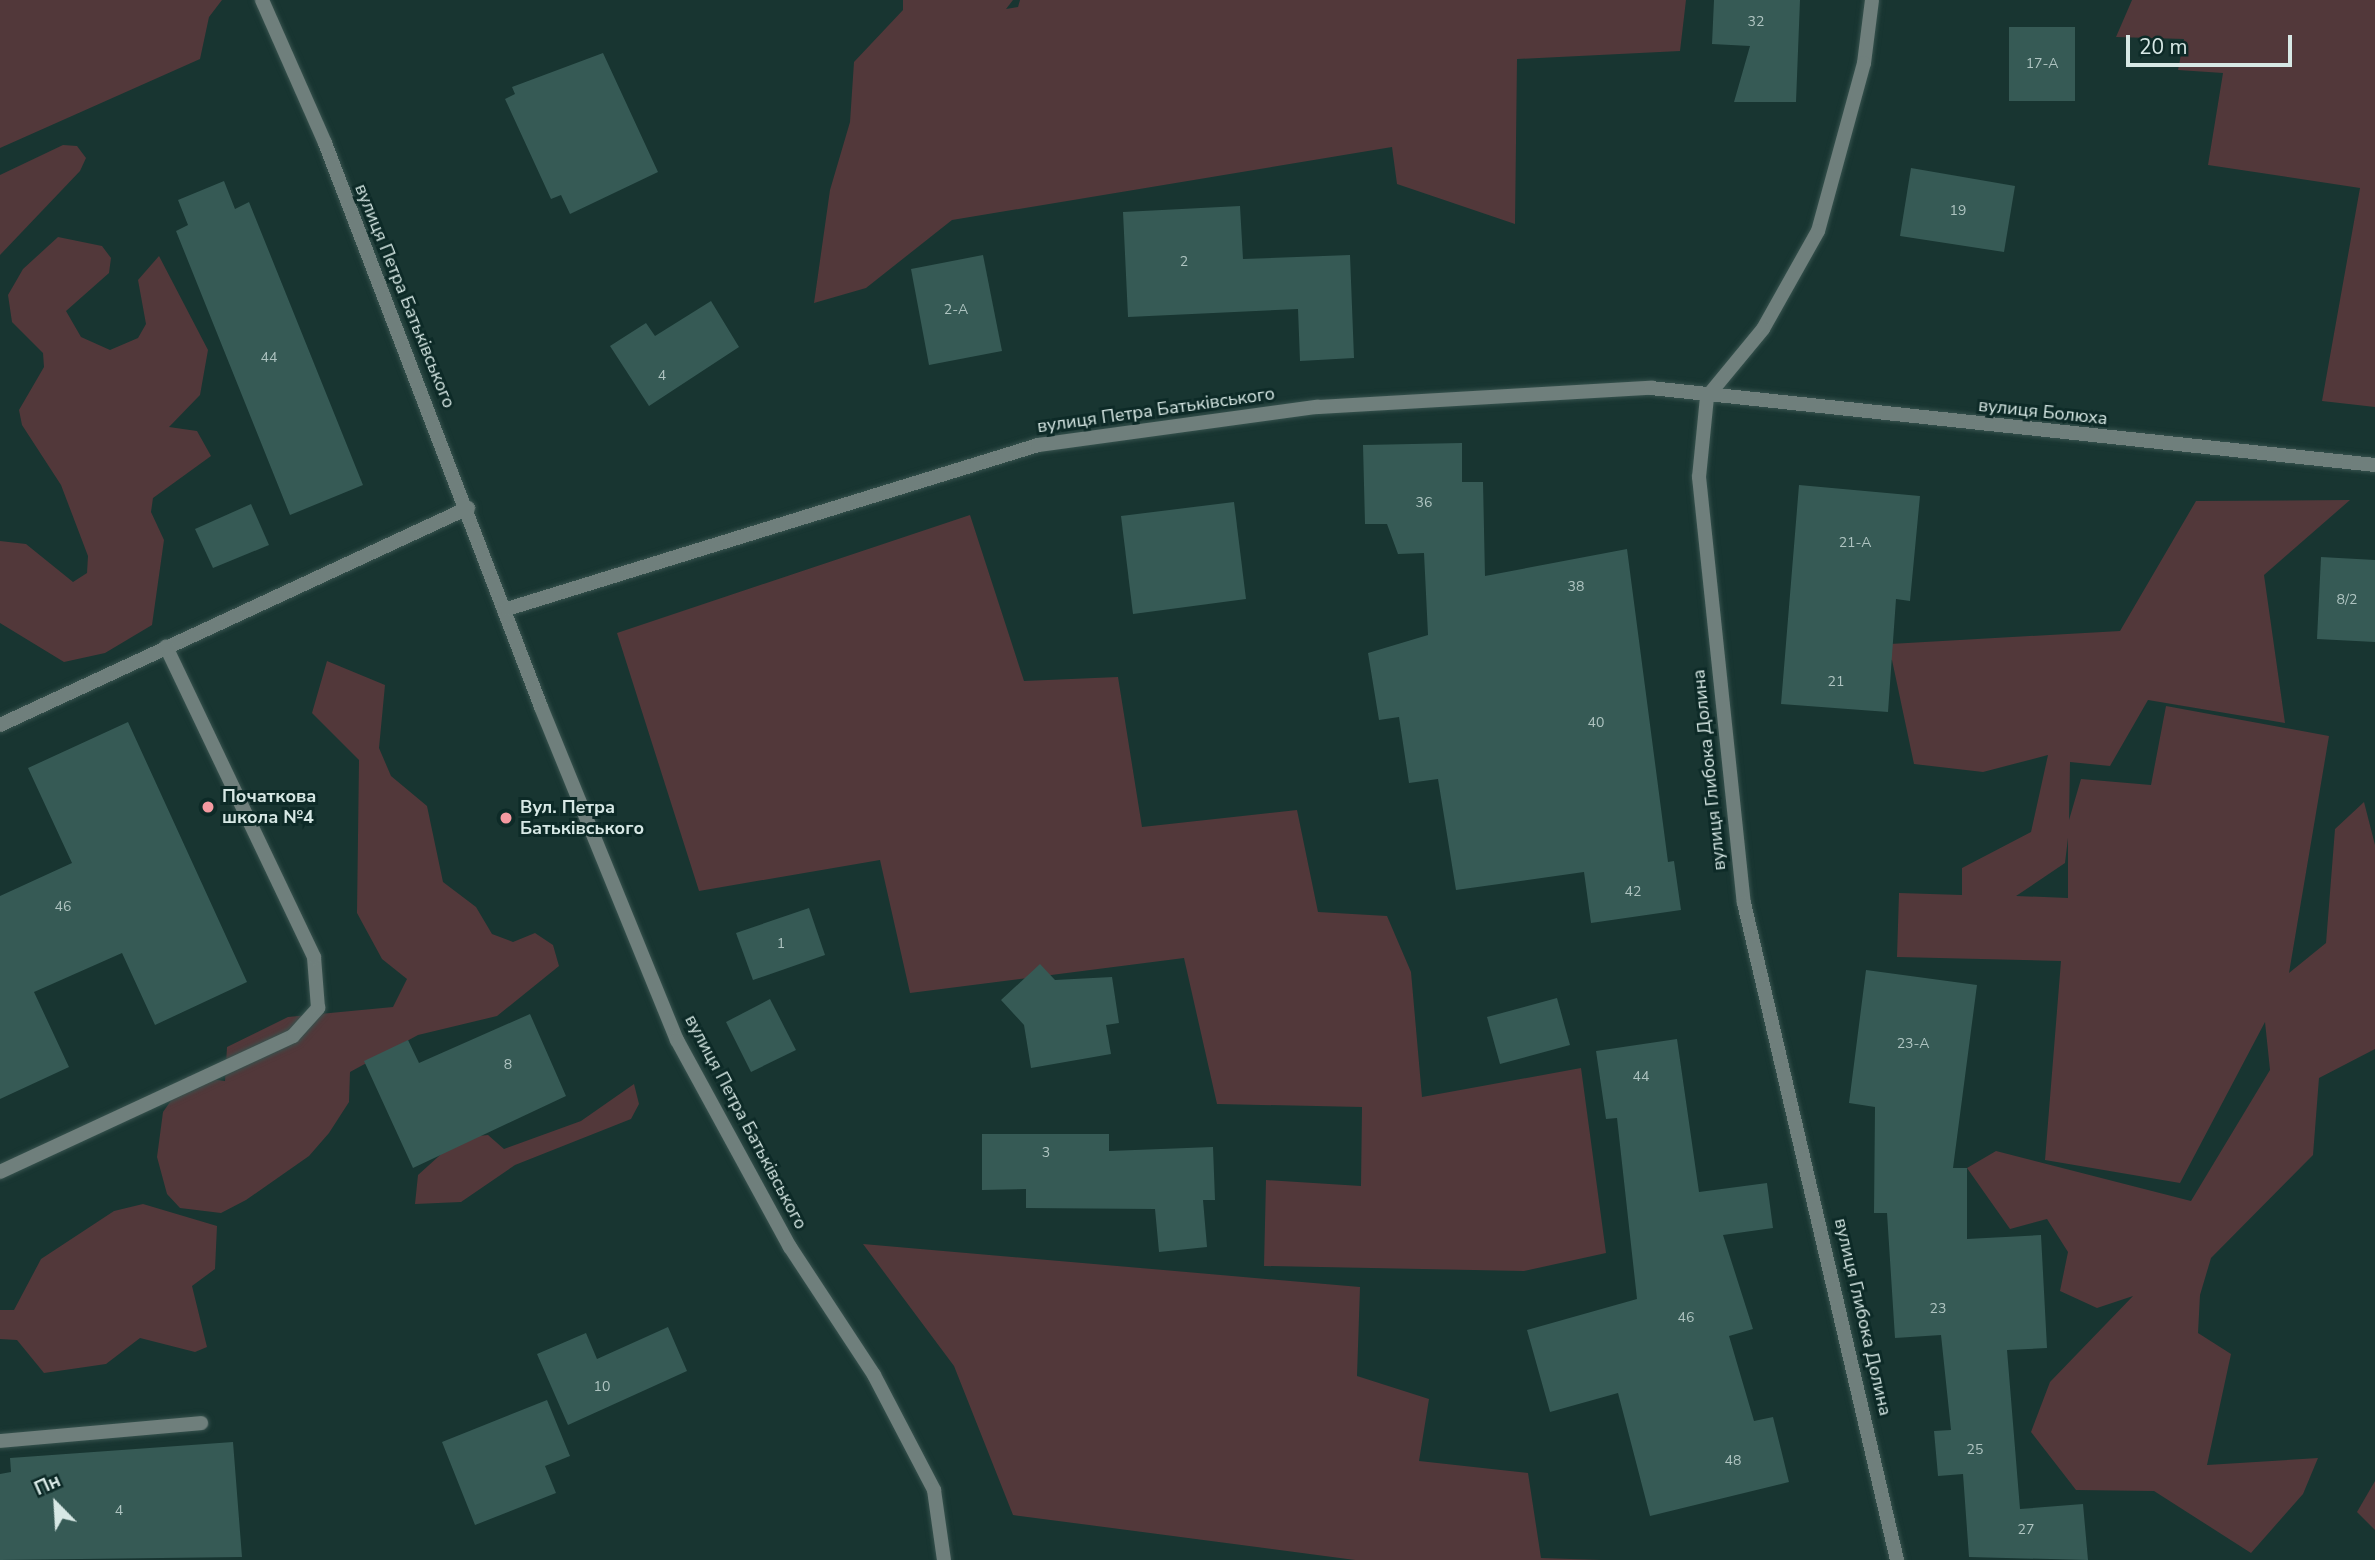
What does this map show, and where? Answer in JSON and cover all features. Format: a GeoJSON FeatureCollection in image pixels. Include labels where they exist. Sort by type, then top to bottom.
{"type":"FeatureCollection","features":[{"type":"Feature","properties":{"kind":"street","name":"вулиця Петра Батьківського"},"geometry":{"type":"LineString","coordinates":[[262,0],[468,508],[508,609],[541,707],[677,1040],[790,1247],[874,1375],[934,1490],[944,1560]]}},
{"type":"Feature","properties":{"kind":"street"},"geometry":{"type":"LineString","coordinates":[[1707,397],[1763,329],[1818,231],[1864,63],[1872,0]]}},
{"type":"Feature","properties":{"kind":"street","name":"вулиця Петра Батьківського"},"geometry":{"type":"LineString","coordinates":[[508,609],[1038,445],[1317,407],[1651,388],[1707,397]]}},
{"type":"Feature","properties":{"kind":"street","name":"вулиця Болюха"},"geometry":{"type":"LineString","coordinates":[[1707,397],[2375,465]]}},
{"type":"Feature","properties":{"kind":"street","name":"вулиця Глибока Долина"},"geometry":{"type":"LineString","coordinates":[[1707,397],[1699,477],[1705,578],[1744,903],[1897,1560]]}},
{"type":"Feature","properties":{"kind":"street"},"geometry":{"type":"LineString","coordinates":[[0,725],[468,508]]}},
{"type":"Feature","properties":{"kind":"street"},"geometry":{"type":"LineString","coordinates":[[0,1172],[293,1036],[318,1008],[314,957],[166,647]]}},
{"type":"Feature","properties":{"kind":"street"},"geometry":{"type":"LineString","coordinates":[[0,1441],[201,1423]]}},
{"type":"Feature","properties":{"kind":"shaded area"},"geometry":{"type":"Polygon","coordinates":[[[0,0],[222,0],[209,17],[200,59],[0,148],[0,0]]]}},
{"type":"Feature","properties":{"kind":"shaded area"},"geometry":{"type":"Polygon","coordinates":[[[903,0],[1013,0],[1006,9],[1018,7],[1020,0],[1686,0],[1680,51],[1517,59],[1515,224],[1397,184],[1392,147],[952,220],[866,288],[814,303],[830,190],[850,122],[854,62],[903,10],[903,0]]]}},
{"type":"Feature","properties":{"kind":"shaded area"},"geometry":{"type":"Polygon","coordinates":[[[2132,0],[2375,0],[2375,407],[2322,401],[2360,188],[2208,165],[2223,73],[2178,70],[2184,39],[2116,37],[2132,0]]]}},
{"type":"Feature","properties":{"kind":"shaded area"},"geometry":{"type":"Polygon","coordinates":[[[63,145],[77,146],[86,158],[80,171],[0,255],[0,175],[63,145]]]}},
{"type":"Feature","properties":{"kind":"shaded area"},"geometry":{"type":"Polygon","coordinates":[[[58,237],[102,246],[111,258],[109,273],[66,311],[81,337],[110,350],[138,338],[146,324],[138,280],[159,256],[208,350],[200,395],[169,427],[197,431],[211,456],[153,498],[151,512],[164,540],[152,625],[105,653],[64,662],[0,623],[0,541],[26,544],[73,582],[87,573],[88,556],[61,485],[22,425],[19,410],[44,367],[43,353],[12,322],[8,295],[23,269],[58,237]]]}},
{"type":"Feature","properties":{"kind":"shaded area"},"geometry":{"type":"Polygon","coordinates":[[[2350,500],[2264,575],[2285,723],[2148,700],[2110,766],[2070,762],[2069,820],[2081,779],[2151,785],[2166,706],[2329,736],[2289,973],[2326,943],[2335,829],[2364,802],[2375,845],[2375,1049],[2319,1078],[2313,1155],[2211,1258],[2200,1295],[2198,1333],[2231,1354],[2207,1465],[2318,1458],[2303,1494],[2251,1553],[2154,1491],[2076,1490],[2031,1432],[2050,1382],[2133,1296],[2097,1308],[2060,1291],[2068,1252],[2047,1219],[2010,1229],[1967,1168],[1996,1151],[2191,1201],[2270,1070],[2265,1022],[2180,1183],[2045,1160],[2061,961],[1897,957],[1899,893],[1962,895],[1962,868],[2031,832],[2048,755],[1983,772],[1914,764],[1892,660],[1855,646],[2120,631],[2196,501],[2350,500]],[[2068,838],[2065,863],[2016,896],[2068,898],[2068,838]]]}},
{"type":"Feature","properties":{"kind":"shaded area"},"geometry":{"type":"Polygon","coordinates":[[[970,515],[1024,681],[1118,677],[1142,827],[1297,810],[1318,912],[1387,916],[1411,972],[1422,1097],[1581,1068],[1606,1253],[1524,1271],[1264,1266],[1266,1180],[1361,1186],[1362,1107],[1217,1104],[1184,958],[910,993],[880,860],[699,891],[617,633],[970,515]]]}},
{"type":"Feature","properties":{"kind":"shaded area"},"geometry":{"type":"Polygon","coordinates":[[[327,661],[385,685],[379,748],[391,776],[427,806],[443,882],[476,907],[492,934],[513,942],[535,933],[553,945],[559,966],[497,1016],[418,1035],[350,1072],[349,1102],[329,1133],[309,1156],[246,1200],[221,1213],[180,1208],[167,1194],[157,1157],[163,1112],[188,1076],[225,1081],[227,1047],[288,1017],[393,1007],[407,979],[382,959],[357,913],[359,760],[312,713],[327,661]]]}},
{"type":"Feature","properties":{"kind":"shaded area"},"geometry":{"type":"Polygon","coordinates":[[[634,1084],[639,1104],[631,1119],[515,1165],[461,1202],[415,1204],[418,1175],[459,1138],[488,1135],[504,1149],[581,1121],[634,1084]]]}},
{"type":"Feature","properties":{"kind":"shaded area"},"geometry":{"type":"Polygon","coordinates":[[[143,1204],[217,1226],[215,1269],[192,1286],[207,1347],[195,1352],[140,1338],[106,1364],[44,1373],[17,1340],[0,1339],[0,1310],[14,1310],[41,1259],[114,1211],[143,1204]]]}},
{"type":"Feature","properties":{"kind":"shaded area"},"geometry":{"type":"Polygon","coordinates":[[[863,1244],[1360,1287],[1357,1376],[1429,1399],[1419,1461],[1528,1473],[1541,1558],[1602,1560],[1355,1560],[1013,1515],[954,1366],[863,1244]]]}},
{"type":"Feature","properties":{"kind":"shaded area"},"geometry":{"type":"Polygon","coordinates":[[[2375,1481],[2375,1530],[2357,1512],[2375,1481]]]}},
{"type":"Feature","properties":{"kind":"building"},"geometry":{"type":"Polygon","coordinates":[[[1714,0],[1800,0],[1796,102],[1734,102],[1750,46],[1712,44],[1714,0]]]}},
{"type":"Feature","properties":{"kind":"building"},"geometry":{"type":"Polygon","coordinates":[[[2009,27],[2075,27],[2075,101],[2009,101],[2009,27]]]}},
{"type":"Feature","properties":{"kind":"building"},"geometry":{"type":"Polygon","coordinates":[[[603,53],[658,172],[570,214],[561,195],[551,199],[505,99],[515,94],[512,87],[603,53]]]}},
{"type":"Feature","properties":{"kind":"building"},"geometry":{"type":"Polygon","coordinates":[[[1911,168],[2015,186],[2004,252],[1900,236],[1911,168]]]}},
{"type":"Feature","properties":{"kind":"building"},"geometry":{"type":"Polygon","coordinates":[[[224,181],[235,209],[249,202],[363,485],[290,515],[176,231],[188,225],[178,200],[224,181]]]}},
{"type":"Feature","properties":{"kind":"building"},"geometry":{"type":"Polygon","coordinates":[[[1240,206],[1243,259],[1350,255],[1354,358],[1300,361],[1298,309],[1128,317],[1123,212],[1240,206]]]}},
{"type":"Feature","properties":{"kind":"building"},"geometry":{"type":"Polygon","coordinates":[[[983,255],[1002,351],[929,365],[911,269],[983,255]]]}},
{"type":"Feature","properties":{"kind":"building"},"geometry":{"type":"Polygon","coordinates":[[[711,301],[739,347],[649,406],[610,346],[646,323],[655,336],[711,301]]]}},
{"type":"Feature","properties":{"kind":"building"},"geometry":{"type":"Polygon","coordinates":[[[1462,443],[1462,482],[1483,482],[1485,576],[1627,549],[1668,862],[1674,861],[1681,910],[1591,923],[1584,872],[1456,890],[1438,779],[1409,783],[1399,717],[1379,720],[1368,653],[1428,635],[1424,553],[1398,554],[1387,524],[1365,524],[1363,445],[1462,443]]]}},
{"type":"Feature","properties":{"kind":"building"},"geometry":{"type":"Polygon","coordinates":[[[1799,485],[1920,496],[1910,601],[1896,599],[1888,712],[1781,704],[1799,485]]]}},
{"type":"Feature","properties":{"kind":"building"},"geometry":{"type":"Polygon","coordinates":[[[1234,502],[1246,599],[1133,614],[1121,516],[1234,502]]]}},
{"type":"Feature","properties":{"kind":"building"},"geometry":{"type":"Polygon","coordinates":[[[251,504],[269,545],[213,568],[195,529],[251,504]]]}},
{"type":"Feature","properties":{"kind":"building"},"geometry":{"type":"Polygon","coordinates":[[[2321,557],[2375,560],[2375,642],[2317,639],[2321,557]]]}},
{"type":"Feature","properties":{"kind":"building"},"geometry":{"type":"Polygon","coordinates":[[[128,722],[247,982],[155,1025],[122,953],[34,992],[69,1067],[0,1099],[0,896],[72,863],[28,768],[128,722]]]}},
{"type":"Feature","properties":{"kind":"building"},"geometry":{"type":"Polygon","coordinates":[[[809,908],[825,955],[753,980],[736,933],[809,908]]]}},
{"type":"Feature","properties":{"kind":"building"},"geometry":{"type":"Polygon","coordinates":[[[1040,964],[1055,980],[1112,977],[1119,1023],[1106,1025],[1111,1054],[1031,1068],[1024,1025],[1001,1000],[1040,964]]]}},
{"type":"Feature","properties":{"kind":"building"},"geometry":{"type":"Polygon","coordinates":[[[1866,970],[1977,985],[1953,1168],[1967,1168],[1967,1239],[2041,1235],[2047,1348],[2007,1350],[2020,1509],[2083,1504],[2088,1560],[1969,1557],[1963,1474],[1938,1476],[1934,1431],[1951,1430],[1941,1335],[1895,1338],[1887,1213],[1874,1213],[1875,1107],[1849,1103],[1866,970]]]}},
{"type":"Feature","properties":{"kind":"building"},"geometry":{"type":"Polygon","coordinates":[[[1557,998],[1570,1045],[1500,1064],[1487,1017],[1557,998]]]}},
{"type":"Feature","properties":{"kind":"building"},"geometry":{"type":"Polygon","coordinates":[[[770,999],[796,1050],[751,1072],[726,1022],[770,999]]]}},
{"type":"Feature","properties":{"kind":"building"},"geometry":{"type":"Polygon","coordinates":[[[530,1014],[566,1096],[413,1168],[364,1061],[408,1040],[419,1063],[530,1014]]]}},
{"type":"Feature","properties":{"kind":"building"},"geometry":{"type":"Polygon","coordinates":[[[1677,1039],[1699,1192],[1767,1183],[1773,1228],[1723,1235],[1753,1329],[1729,1336],[1754,1421],[1773,1417],[1789,1482],[1650,1516],[1618,1393],[1550,1412],[1527,1330],[1637,1299],[1617,1118],[1606,1119],[1596,1051],[1677,1039]]]}},
{"type":"Feature","properties":{"kind":"building"},"geometry":{"type":"Polygon","coordinates":[[[982,1134],[1109,1134],[1109,1151],[1213,1147],[1215,1200],[1203,1200],[1207,1247],[1159,1252],[1155,1209],[1026,1208],[1026,1189],[982,1190],[982,1134]]]}},
{"type":"Feature","properties":{"kind":"building"},"geometry":{"type":"Polygon","coordinates":[[[668,1327],[687,1371],[568,1425],[537,1354],[586,1333],[597,1359],[668,1327]]]}},
{"type":"Feature","properties":{"kind":"building"},"geometry":{"type":"Polygon","coordinates":[[[547,1400],[570,1456],[545,1466],[556,1493],[475,1525],[442,1442],[547,1400]]]}},
{"type":"Feature","properties":{"kind":"building"},"geometry":{"type":"Polygon","coordinates":[[[233,1442],[242,1557],[0,1560],[0,1474],[11,1472],[10,1458],[233,1442]]]}},
{"type":"Feature","properties":{"kind":"place","name":"Початкова школа №4"},"geometry":{"type":"Point","coordinates":[208,807]}},
{"type":"Feature","properties":{"kind":"place","name":"Вул. Петра Батьківського"},"geometry":{"type":"Point","coordinates":[506,818]}}]}
